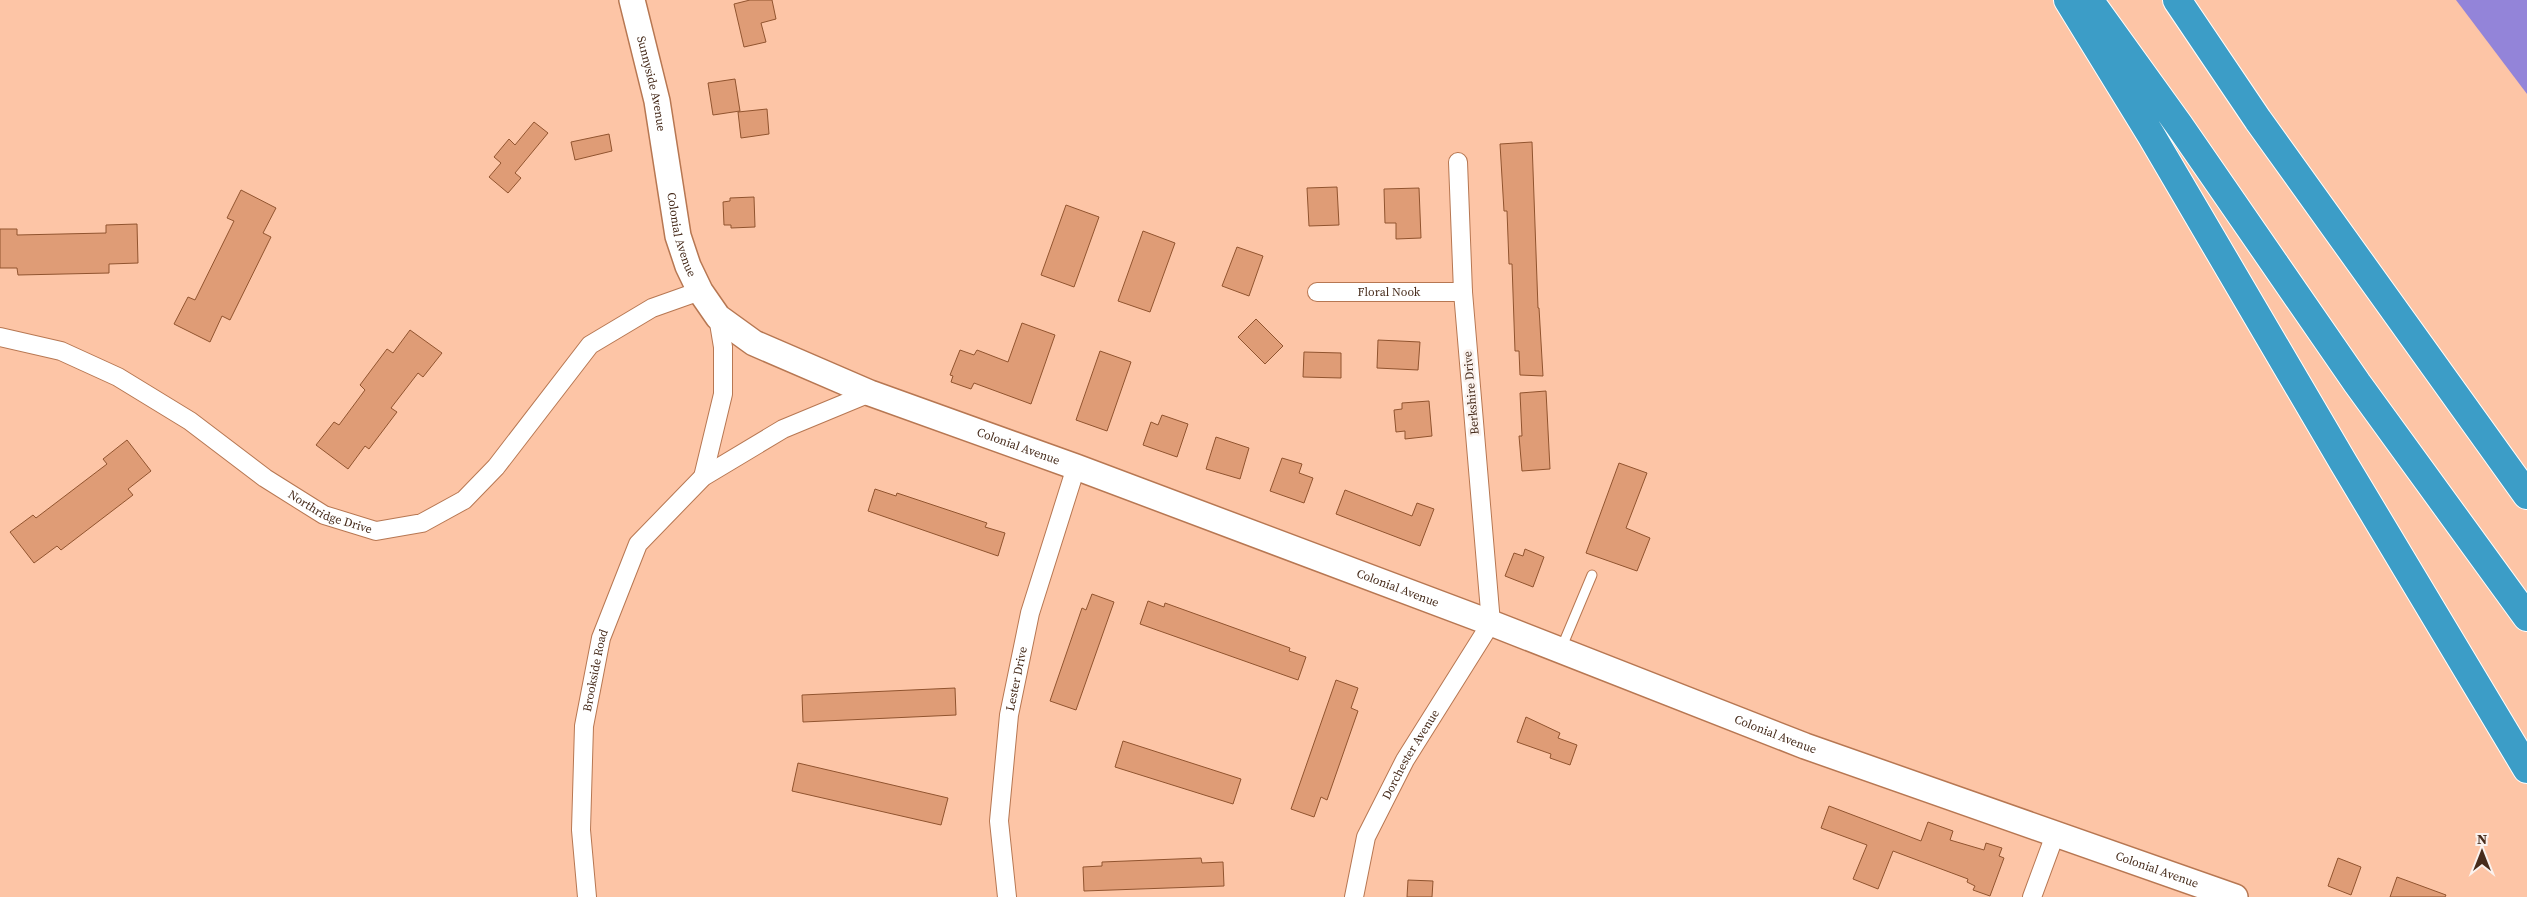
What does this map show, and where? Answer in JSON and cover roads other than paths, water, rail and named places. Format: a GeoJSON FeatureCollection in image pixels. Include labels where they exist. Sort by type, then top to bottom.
{"type":"FeatureCollection","features":[{"type":"Feature","properties":{"kind":"highway"},"geometry":{"type":"LineString","coordinates":[[2068,0],[2152,135],[2348,471],[2527,769]]}},
{"type":"Feature","properties":{"kind":"highway"},"geometry":{"type":"LineString","coordinates":[[2089,0],[2179,125],[2357,382],[2527,617]]}},
{"type":"Feature","properties":{"kind":"highway"},"geometry":{"type":"LineString","coordinates":[[2177,0],[2258,120],[2527,495]]}},
{"type":"Feature","properties":{"kind":"highway"},"geometry":{"type":"LineString","coordinates":[[2448,384],[2527,482]]}},
{"type":"Feature","properties":{"kind":"street","name":"Sunnyside Avenue"},"geometry":{"type":"LineString","coordinates":[[632,0],[657,101],[666,170]]}},
{"type":"Feature","properties":{"kind":"street","name":"Berkshire Drive"},"geometry":{"type":"LineString","coordinates":[[1458,162],[1463,292],[1491,624]]}},
{"type":"Feature","properties":{"kind":"street","name":"Colonial Avenue"},"geometry":{"type":"LineString","coordinates":[[666,170],[678,236],[700,291],[718,317],[754,343],[870,393],[1076,467],[1491,624],[1805,746],[2056,832],[2235,897]]}},
{"type":"Feature","properties":{"kind":"street","name":"Northridge Drive"},"geometry":{"type":"LineString","coordinates":[[0,337],[61,351],[118,377],[190,421],[266,478],[324,515],[376,531],[422,523],[464,500],[496,467],[590,345],[652,308],[700,291]]}},
{"type":"Feature","properties":{"kind":"street","name":"Floral Nook"},"geometry":{"type":"LineString","coordinates":[[1317,292],[1463,292]]}},
{"type":"Feature","properties":{"kind":"street"},"geometry":{"type":"LineString","coordinates":[[703,477],[723,394],[723,347],[718,317]]}},
{"type":"Feature","properties":{"kind":"street","name":"Brookside Road"},"geometry":{"type":"LineString","coordinates":[[587,897],[581,830],[584,726],[601,638],[638,544],[703,477],[783,429],[870,393]]}},
{"type":"Feature","properties":{"kind":"street","name":"Lester Drive"},"geometry":{"type":"LineString","coordinates":[[1007,897],[1000,821],[1009,714],[1030,613],[1076,467]]}},
{"type":"Feature","properties":{"kind":"street","name":"Dorchester Avenue"},"geometry":{"type":"LineString","coordinates":[[1354,897],[1366,837],[1405,760],[1491,624]]}},
{"type":"Feature","properties":{"kind":"street"},"geometry":{"type":"LineString","coordinates":[[2032,897],[2056,832]]}},
{"type":"Feature","properties":{"kind":"lane"},"geometry":{"type":"LineString","coordinates":[[1560,651],[1592,575]]}}]}
